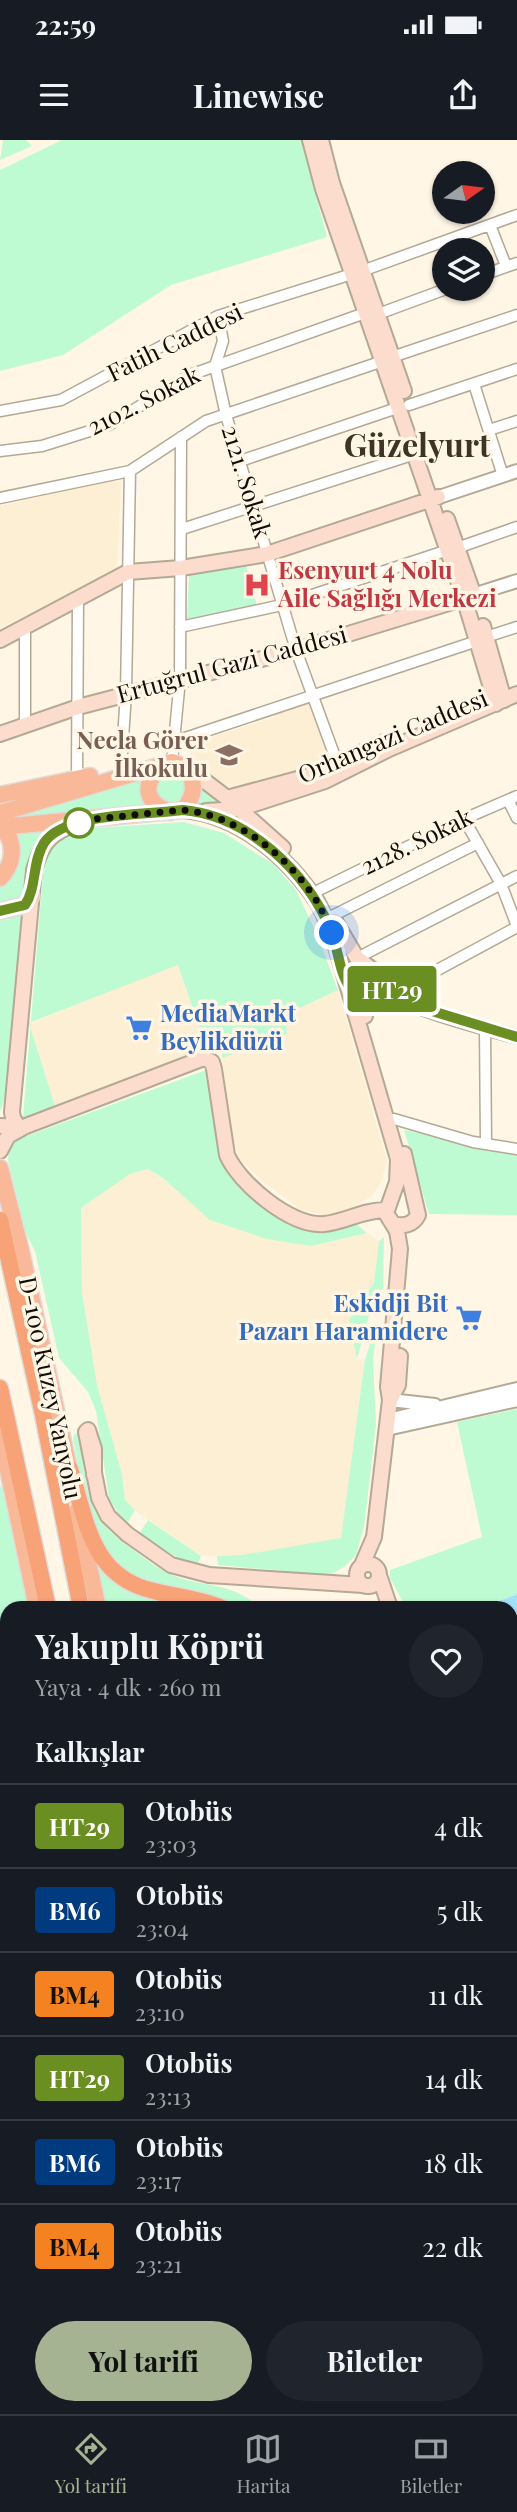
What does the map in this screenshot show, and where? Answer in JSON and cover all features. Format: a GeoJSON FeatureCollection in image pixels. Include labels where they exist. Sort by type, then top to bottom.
{"type":"FeatureCollection","features":[{"type":"Feature","properties":{"kind":"highway"},"geometry":{"type":"LineString","coordinates":[[0,1220],[81,1601]]}},
{"type":"Feature","properties":{"kind":"highway"},"geometry":{"type":"LineString","coordinates":[[0,1388],[46,1601]]}},
{"type":"Feature","properties":{"kind":"highway"},"geometry":{"type":"LineString","coordinates":[[70,1469],[89,1537],[101,1558],[116,1574],[146,1590],[203,1601]]}},
{"type":"Feature","properties":{"kind":"main road"},"geometry":{"type":"LineString","coordinates":[[0,829],[182,811],[239,809],[325,781],[502,697],[388,359],[357,272],[323,190],[310,140]]}},
{"type":"Feature","properties":{"kind":"main road"},"geometry":{"type":"LineString","coordinates":[[321,140],[357,272]]}},
{"type":"Feature","properties":{"kind":"main road"},"geometry":{"type":"LineString","coordinates":[[404,406],[415,454],[435,499]]}},
{"type":"Feature","properties":{"kind":"main road"},"geometry":{"type":"LineString","coordinates":[[0,640],[128,572],[181,568],[267,554],[435,499]]}},
{"type":"Feature","properties":{"kind":"main road","name":"Ertuğrul Gazi Caddesi"},"geometry":{"type":"LineString","coordinates":[[0,734],[78,707],[296,650],[469,597]]}},
{"type":"Feature","properties":{"kind":"main road","name":"Orhangazi Caddesi"},"geometry":{"type":"LineString","coordinates":[[227,798],[316,774],[390,739],[502,697],[517,684]]}},
{"type":"Feature","properties":{"kind":"main road"},"geometry":{"type":"LineString","coordinates":[[168,763],[152,775],[148,790],[154,803],[251,835],[292,870],[320,906],[332,933],[398,1159],[399,1171],[387,1216],[400,1238],[400,1249],[388,1387],[390,1400],[374,1537],[379,1573],[388,1601]]}},
{"type":"Feature","properties":{"kind":"main road"},"geometry":{"type":"LineString","coordinates":[[0,813],[168,763],[189,769],[227,798],[286,851],[318,890],[332,916],[376,978],[362,1006],[418,1215],[410,1231],[398,1385],[390,1400]]}},
{"type":"Feature","properties":{"kind":"main road"},"geometry":{"type":"LineString","coordinates":[[0,795],[121,769],[140,771]]}},
{"type":"Feature","properties":{"kind":"main road"},"geometry":{"type":"LineString","coordinates":[[182,811],[194,789],[189,769]]}},
{"type":"Feature","properties":{"kind":"main road"},"geometry":{"type":"LineString","coordinates":[[22,1127],[13,1118],[12,1112],[34,870],[45,842],[61,830],[94,819]]}},
{"type":"Feature","properties":{"kind":"main road"},"geometry":{"type":"LineString","coordinates":[[0,829],[7,833],[12,852],[10,864],[0,878]]}},
{"type":"Feature","properties":{"kind":"main road"},"geometry":{"type":"LineString","coordinates":[[0,911],[25,905],[30,896]]}},
{"type":"Feature","properties":{"kind":"main road"},"geometry":{"type":"LineString","coordinates":[[346,981],[355,965],[366,964]]}},
{"type":"Feature","properties":{"kind":"main road"},"geometry":{"type":"LineString","coordinates":[[346,981],[356,990],[369,988]]}},
{"type":"Feature","properties":{"kind":"main road"},"geometry":{"type":"LineString","coordinates":[[0,1151],[8,1136],[22,1127],[205,1058],[212,1062],[214,1069],[226,1155],[232,1168],[261,1194],[293,1217],[316,1224],[334,1222],[388,1206],[393,1198],[403,1195],[416,1203]]}},
{"type":"Feature","properties":{"kind":"main road"},"geometry":{"type":"LineString","coordinates":[[0,1126],[22,1127]]}},
{"type":"Feature","properties":{"kind":"main road","name":"D-100 Kuzey Yanyolu"},"geometry":{"type":"LineString","coordinates":[[0,1167],[70,1469],[97,1601]]}},
{"type":"Feature","properties":{"kind":"main road"},"geometry":{"type":"LineString","coordinates":[[393,1224],[403,1226],[413,1223]]}},
{"type":"Feature","properties":{"kind":"main road"},"geometry":{"type":"LineString","coordinates":[[0,1432],[36,1601]]}},
{"type":"Feature","properties":{"kind":"main road"},"geometry":{"type":"LineString","coordinates":[[94,1475],[99,1498],[108,1516],[127,1534],[171,1565],[209,1575],[365,1585],[376,1583],[379,1573]]}},
{"type":"Feature","properties":{"kind":"main road"},"geometry":{"type":"LineString","coordinates":[[374,1537],[360,1566],[358,1579],[382,1601]]}},
{"type":"Feature","properties":{"kind":"main road"},"geometry":{"type":"LineString","coordinates":[[325,1582],[350,1574],[360,1566],[372,1564],[379,1573]]}},
{"type":"Feature","properties":{"kind":"street","name":"Fatih Caddesi"},"geometry":{"type":"LineString","coordinates":[[0,411],[61,400],[218,316],[357,272],[517,215]]}},
{"type":"Feature","properties":{"kind":"street"},"geometry":{"type":"LineString","coordinates":[[490,225],[506,266]]}},
{"type":"Feature","properties":{"kind":"street"},"geometry":{"type":"LineString","coordinates":[[495,270],[517,262]]}},
{"type":"Feature","properties":{"kind":"street","name":"2102. Sokak"},"geometry":{"type":"LineString","coordinates":[[0,451],[42,446],[109,425],[190,375],[432,294]]}},
{"type":"Feature","properties":{"kind":"street"},"geometry":{"type":"LineString","coordinates":[[0,498],[130,471],[206,421],[517,315]]}},
{"type":"Feature","properties":{"kind":"street","name":"2121. Sokak"},"geometry":{"type":"LineString","coordinates":[[218,316],[223,341],[215,366],[226,415],[296,650],[338,765]]}},
{"type":"Feature","properties":{"kind":"street"},"geometry":{"type":"LineString","coordinates":[[240,461],[517,369]]}},
{"type":"Feature","properties":{"kind":"street"},"geometry":{"type":"LineString","coordinates":[[474,384],[503,476]]}},
{"type":"Feature","properties":{"kind":"street"},"geometry":{"type":"LineString","coordinates":[[489,430],[517,421]]}},
{"type":"Feature","properties":{"kind":"street"},"geometry":{"type":"LineString","coordinates":[[168,763],[176,741],[180,679],[181,437]]}},
{"type":"Feature","properties":{"kind":"street"},"geometry":{"type":"LineString","coordinates":[[182,528],[415,454]]}},
{"type":"Feature","properties":{"kind":"street"},"geometry":{"type":"LineString","coordinates":[[121,769],[130,471]]}},
{"type":"Feature","properties":{"kind":"street"},"geometry":{"type":"LineString","coordinates":[[435,499],[517,471]]}},
{"type":"Feature","properties":{"kind":"street"},"geometry":{"type":"LineString","coordinates":[[180,627],[282,605],[517,527]]}},
{"type":"Feature","properties":{"kind":"street","name":"Ertuğrul Gazi Caddesi"},"geometry":{"type":"LineString","coordinates":[[469,597],[517,581]]}},
{"type":"Feature","properties":{"kind":"street"},"geometry":{"type":"LineString","coordinates":[[77,779],[78,598]]}},
{"type":"Feature","properties":{"kind":"street"},"geometry":{"type":"LineString","coordinates":[[25,626],[25,724]]}},
{"type":"Feature","properties":{"kind":"street"},"geometry":{"type":"LineString","coordinates":[[176,741],[517,627]]}},
{"type":"Feature","properties":{"kind":"street"},"geometry":{"type":"LineString","coordinates":[[512,798],[517,818]]}},
{"type":"Feature","properties":{"kind":"street","name":"2128. Sokak"},"geometry":{"type":"LineString","coordinates":[[318,890],[512,798]]}},
{"type":"Feature","properties":{"kind":"street"},"geometry":{"type":"LineString","coordinates":[[404,988],[517,927],[501,884],[464,819]]}},
{"type":"Feature","properties":{"kind":"street"},"geometry":{"type":"LineString","coordinates":[[332,916],[478,843]]}},
{"type":"Feature","properties":{"kind":"street"},"geometry":{"type":"LineString","coordinates":[[431,1010],[423,1001],[366,964],[517,876]]}},
{"type":"Feature","properties":{"kind":"street"},"geometry":{"type":"LineString","coordinates":[[369,988],[390,988],[419,1007],[517,1037]]}},
{"type":"Feature","properties":{"kind":"street"},"geometry":{"type":"LineString","coordinates":[[485,1028],[486,1144]]}},
{"type":"Feature","properties":{"kind":"street"},"geometry":{"type":"LineString","coordinates":[[394,1119],[486,1144],[517,1149]]}},
{"type":"Feature","properties":{"kind":"street"},"geometry":{"type":"LineString","coordinates":[[387,1425],[442,1405],[517,1389]]}},
{"type":"Feature","properties":{"kind":"street"},"geometry":{"type":"LineString","coordinates":[[390,1400],[442,1405]]}},
{"type":"Feature","properties":{"kind":"street"},"geometry":{"type":"LineString","coordinates":[[387,1425],[517,1400]]}},
{"type":"Feature","properties":{"kind":"shaded area"},"geometry":{"type":"Polygon","coordinates":[[[108,481],[121,482],[117,571],[0,628],[0,506],[108,481]]]}},
{"type":"Feature","properties":{"kind":"shaded area"},"geometry":{"type":"Polygon","coordinates":[[[309,703],[329,760],[276,779],[243,788],[221,785],[194,761],[187,745],[275,717],[275,714],[309,703]]]}},
{"type":"Feature","properties":{"kind":"shaded area"},"geometry":{"type":"Polygon","coordinates":[[[178,964],[206,1047],[55,1106],[29,1024],[178,964]]]}},
{"type":"Feature","properties":{"kind":"shaded area"},"geometry":{"type":"Polygon","coordinates":[[[338,990],[387,1161],[381,1182],[372,1196],[345,1211],[324,1215],[301,1210],[239,1159],[222,1058],[287,1034],[284,1015],[338,990]]]}},
{"type":"Feature","properties":{"kind":"shaded area"},"geometry":{"type":"Polygon","coordinates":[[[148,1169],[311,1246],[367,1233],[379,1241],[374,1282],[349,1320],[357,1359],[365,1359],[341,1539],[242,1555],[201,1556],[135,1510],[125,1500],[122,1474],[97,1385],[82,1292],[81,1208],[130,1174],[148,1169]]]}},
{"type":"Feature","properties":{"kind":"green space"},"geometry":{"type":"Polygon","coordinates":[[[3,140],[26,140],[32,146],[0,160],[3,140]]]}},
{"type":"Feature","properties":{"kind":"green space"},"geometry":{"type":"Polygon","coordinates":[[[62,140],[301,140],[327,237],[171,285],[63,355],[0,371],[0,170],[62,140]]]}},
{"type":"Feature","properties":{"kind":"green space"},"geometry":{"type":"Polygon","coordinates":[[[246,565],[257,606],[187,619],[189,575],[246,565]]]}},
{"type":"Feature","properties":{"kind":"green space"},"geometry":{"type":"Polygon","coordinates":[[[172,771],[184,775],[188,787],[184,799],[172,803],[160,799],[156,787],[160,775],[172,771]]]}},
{"type":"Feature","properties":{"kind":"green space"},"geometry":{"type":"Polygon","coordinates":[[[146,776],[154,808],[0,823],[0,818],[146,776]]]}},
{"type":"Feature","properties":{"kind":"green space"},"geometry":{"type":"Polygon","coordinates":[[[198,784],[226,806],[192,807],[198,784]]]}},
{"type":"Feature","properties":{"kind":"green space"},"geometry":{"type":"Polygon","coordinates":[[[184,822],[224,833],[273,864],[296,890],[338,990],[285,1015],[287,1034],[222,1058],[222,1048],[206,1047],[178,965],[31,1022],[44,862],[58,842],[79,829],[184,822]]]}},
{"type":"Feature","properties":{"kind":"green space"},"geometry":{"type":"Polygon","coordinates":[[[52,827],[42,836],[30,860],[7,1091],[0,1112],[0,886],[19,855],[17,832],[52,827]]]}},
{"type":"Feature","properties":{"kind":"green space"},"geometry":{"type":"Polygon","coordinates":[[[30,1028],[55,1106],[23,1118],[30,1028]]]}},
{"type":"Feature","properties":{"kind":"green space"},"geometry":{"type":"Polygon","coordinates":[[[206,1070],[212,1089],[218,1150],[231,1175],[241,1187],[268,1210],[295,1226],[319,1231],[354,1222],[367,1233],[311,1246],[267,1239],[210,1220],[163,1178],[148,1169],[130,1174],[81,1208],[82,1292],[97,1385],[122,1474],[125,1500],[135,1510],[128,1522],[118,1513],[109,1498],[96,1411],[88,1392],[59,1358],[35,1251],[26,1234],[8,1160],[9,1146],[16,1140],[206,1070]]]}},
{"type":"Feature","properties":{"kind":"green space"},"geometry":{"type":"Polygon","coordinates":[[[404,1130],[517,1152],[517,1215],[429,1214],[404,1130]]]}},
{"type":"Feature","properties":{"kind":"green space"},"geometry":{"type":"Polygon","coordinates":[[[384,1237],[383,1288],[372,1305],[357,1359],[349,1320],[374,1282],[379,1241],[384,1237]]]}},
{"type":"Feature","properties":{"kind":"green space"},"geometry":{"type":"Polygon","coordinates":[[[378,1322],[373,1360],[376,1425],[364,1527],[356,1555],[344,1567],[329,1575],[218,1565],[217,1556],[242,1555],[341,1538],[365,1359],[378,1322]]]}},
{"type":"Feature","properties":{"kind":"green space"},"geometry":{"type":"Polygon","coordinates":[[[517,1409],[517,1594],[498,1601],[402,1601],[390,1578],[390,1570],[482,1537],[457,1422],[517,1409]]]}},
{"type":"Feature","properties":{"kind":"green space"},"geometry":{"type":"Polygon","coordinates":[[[75,1433],[79,1435],[92,1503],[103,1523],[114,1535],[166,1572],[234,1591],[251,1601],[220,1601],[145,1583],[111,1563],[87,1515],[73,1438],[75,1433]]]}},
{"type":"Feature","properties":{"kind":"green space"},"geometry":{"type":"Polygon","coordinates":[[[3,1476],[29,1601],[0,1601],[0,1489],[3,1476]]]}},
{"type":"Feature","properties":{"kind":"green space"},"geometry":{"type":"Polygon","coordinates":[[[148,1520],[201,1556],[197,1565],[183,1561],[139,1534],[148,1520]]]}},
{"type":"Feature","properties":{"kind":"green space"},"geometry":{"type":"Polygon","coordinates":[[[95,1562],[108,1574],[187,1601],[103,1601],[95,1562]]]}},
{"type":"Feature","properties":{"kind":"water"},"geometry":{"type":"Polygon","coordinates":[[[517,1594],[517,1601],[498,1601],[517,1594]]]}},
{"type":"Feature","properties":{"kind":"bus line","name":"HT29"},"geometry":{"type":"LineString","coordinates":[[0,911],[25,905],[30,896],[38,854],[45,842],[61,830],[94,819],[194,811],[251,835],[299,877],[320,906],[349,986],[356,990],[383,986],[390,988],[419,1007],[517,1037]]}},
{"type":"Feature","properties":{"kind":"place","name":"Esenyurt 4 Nolu Aile Sağlığı Merkezi"},"geometry":{"type":"Point","coordinates":[257,585]}},
{"type":"Feature","properties":{"kind":"place","name":"Necla Görer İlkokulu"},"geometry":{"type":"Point","coordinates":[229,755]}},
{"type":"Feature","properties":{"kind":"place","name":"MediaMarkt Beylikdüzü"},"geometry":{"type":"Point","coordinates":[139,1028]}},
{"type":"Feature","properties":{"kind":"place","name":"Eskidji Bit Pazarı Haramidere"},"geometry":{"type":"Point","coordinates":[469,1318]}},
{"type":"Feature","properties":{"kind":"district","name":"Güzelyurt"},"geometry":{"type":"Point","coordinates":[417,446]}},
{"type":"Feature","properties":{"kind":"route"},"geometry":{"type":"LineString","coordinates":[[79,823],[76,824],[94,819],[183,810],[194,811],[241,829],[270,849],[299,877],[320,906],[332,933]]}}]}
